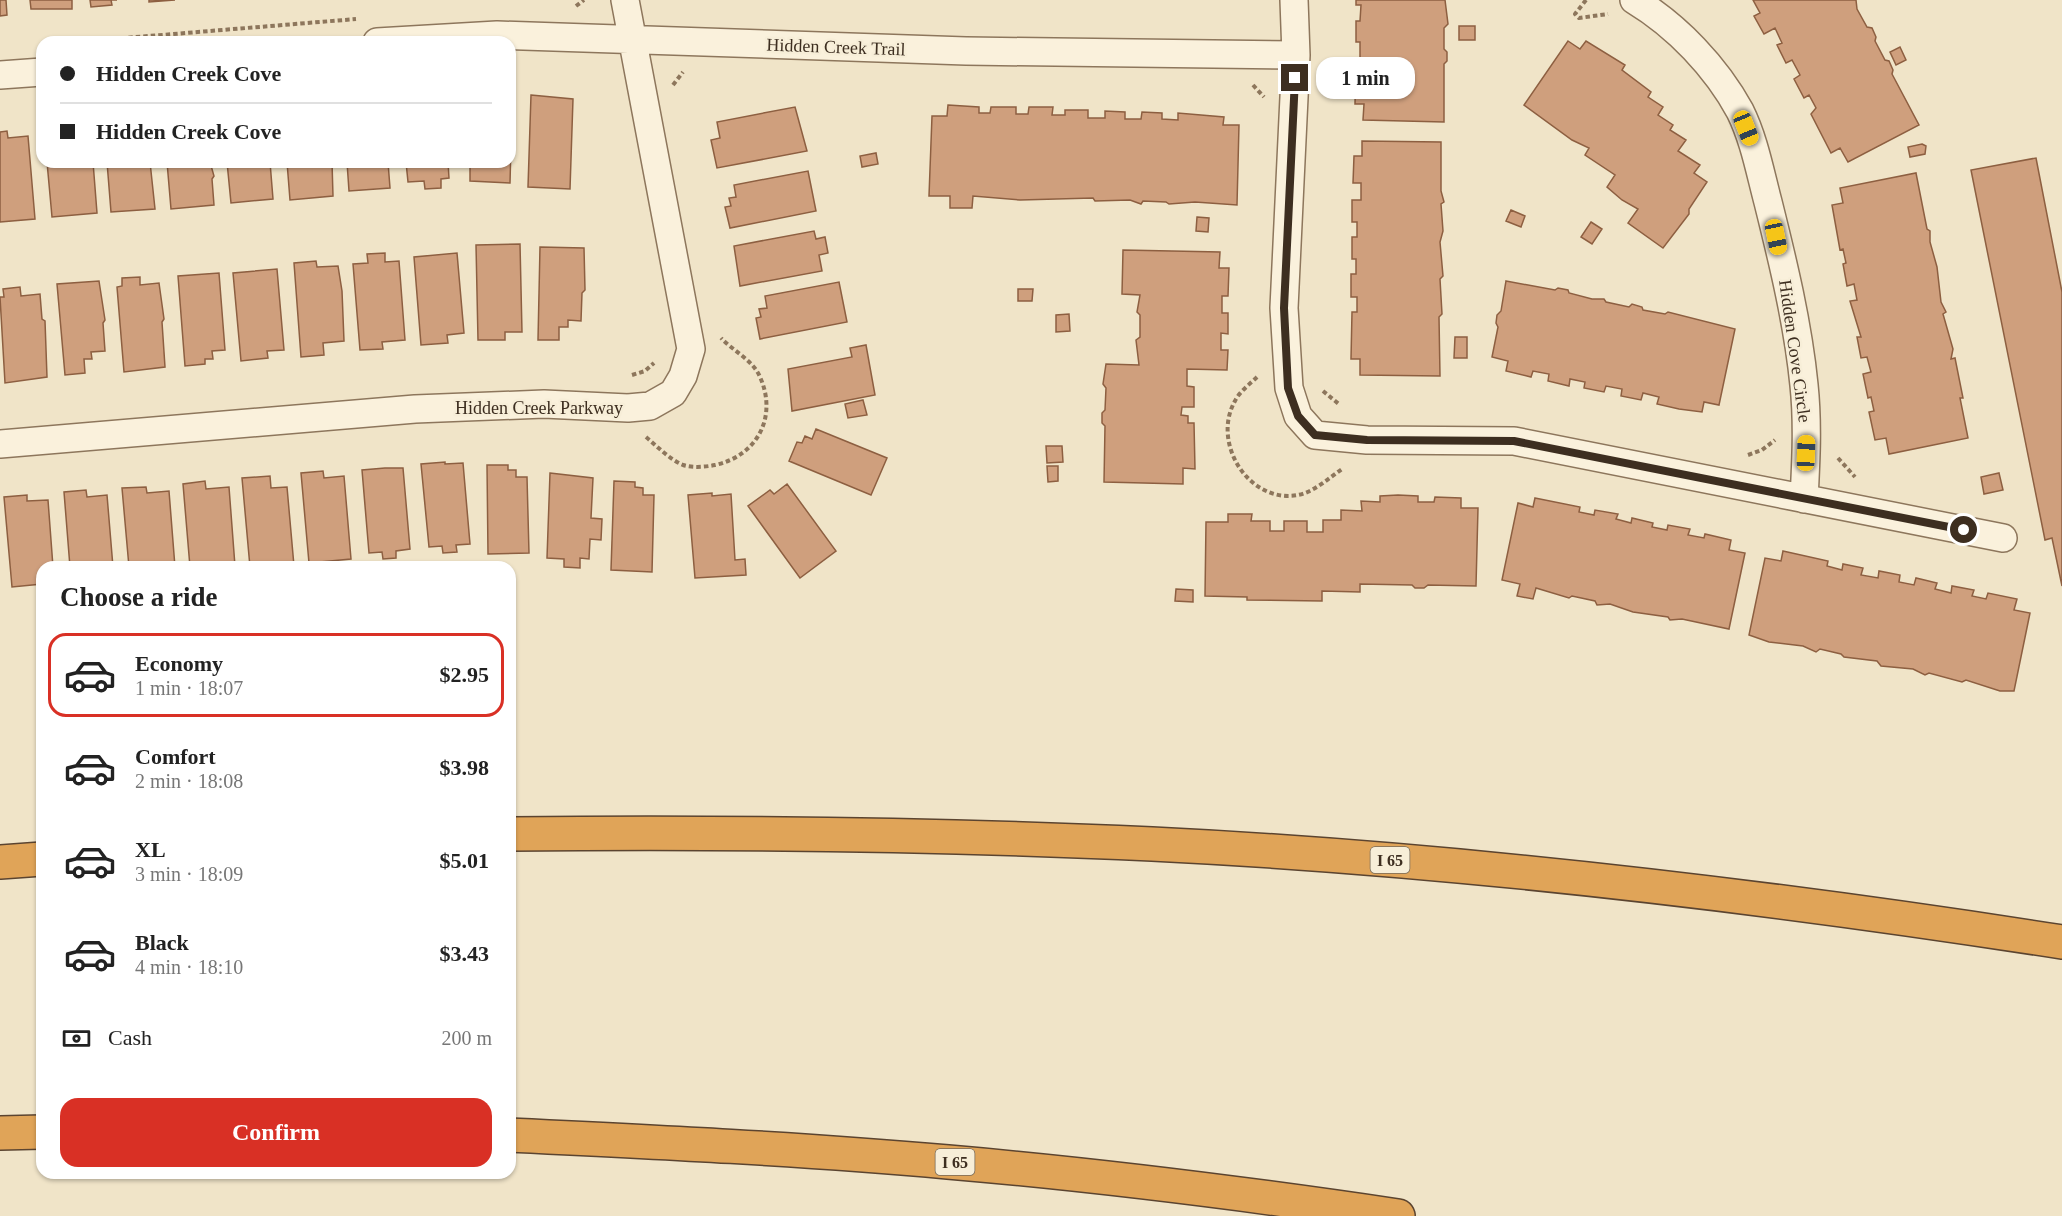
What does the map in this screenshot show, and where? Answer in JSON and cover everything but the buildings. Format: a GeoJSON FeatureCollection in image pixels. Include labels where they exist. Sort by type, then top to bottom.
{"type":"FeatureCollection","features":[{"type":"Feature","properties":{"kind":"highway","name":"I 65"},"geometry":{"type":"LineString","coordinates":[[516,834],[916,835],[1155,844],[1383,860],[1633,883],[1876,913],[2062,942]]}},
{"type":"Feature","properties":{"kind":"highway"},"geometry":{"type":"LineString","coordinates":[[0,862],[36,859]]}},
{"type":"Feature","properties":{"kind":"highway"},"geometry":{"type":"LineString","coordinates":[[0,1133],[36,1132]]}},
{"type":"Feature","properties":{"kind":"highway","name":"I 65"},"geometry":{"type":"LineString","coordinates":[[516,1135],[704,1144],[948,1162],[1073,1174],[1398,1216]]}},
{"type":"Feature","properties":{"kind":"street","name":"Hidden Creek Parkway"},"geometry":{"type":"LineString","coordinates":[[0,444],[415,409],[544,404],[628,408],[650,406],[662,401],[673,393],[683,376],[691,349],[625,0]]}},
{"type":"Feature","properties":{"kind":"street"},"geometry":{"type":"LineString","coordinates":[[1294,0],[1296,55],[1284,308],[1288,388],[1298,416],[1315,435],[1367,440],[1514,441],[2003,538]]}},
{"type":"Feature","properties":{"kind":"street","name":"Hidden Cove Circle"},"geometry":{"type":"LineString","coordinates":[[1634,0],[1658,16],[1688,42],[1718,78],[1740,111],[1753,144],[1789,297],[1804,384],[1807,431],[1804,499]]}},
{"type":"Feature","properties":{"kind":"street","name":"Hidden Creek Trail"},"geometry":{"type":"LineString","coordinates":[[372,30],[966,51],[1296,55]]}},
{"type":"Feature","properties":{"kind":"street"},"geometry":{"type":"LineString","coordinates":[[0,75],[36,72]]}},
{"type":"Feature","properties":{"kind":"path"},"geometry":{"type":"LineString","coordinates":[[573,8],[584,0]]}},
{"type":"Feature","properties":{"kind":"path"},"geometry":{"type":"LineString","coordinates":[[1586,0],[1575,14],[1579,18],[1611,15]]}},
{"type":"Feature","properties":{"kind":"path"},"geometry":{"type":"LineString","coordinates":[[224,36],[372,30]]}},
{"type":"Feature","properties":{"kind":"path"},"geometry":{"type":"LineString","coordinates":[[672,88],[684,72],[694,67]]}},
{"type":"Feature","properties":{"kind":"path"},"geometry":{"type":"LineString","coordinates":[[1247,83],[1254,85],[1268,104]]}},
{"type":"Feature","properties":{"kind":"path"},"geometry":{"type":"LineString","coordinates":[[643,434],[671,458],[686,466],[705,467],[736,460],[760,436],[766,407],[761,377],[755,367],[730,347],[718,332]]}},
{"type":"Feature","properties":{"kind":"path"},"geometry":{"type":"LineString","coordinates":[[623,377],[645,370],[657,357]]}},
{"type":"Feature","properties":{"kind":"path"},"geometry":{"type":"LineString","coordinates":[[1263,368],[1235,400],[1228,432],[1231,453],[1252,483],[1272,493],[1295,495],[1305,493],[1345,468]]}},
{"type":"Feature","properties":{"kind":"path"},"geometry":{"type":"LineString","coordinates":[[1322,389],[1333,401],[1349,409]]}},
{"type":"Feature","properties":{"kind":"path"},"geometry":{"type":"LineString","coordinates":[[1741,455],[1762,450],[1773,444],[1780,432]]}},
{"type":"Feature","properties":{"kind":"route"},"geometry":{"type":"LineString","coordinates":[[1295,78],[1284,308],[1288,388],[1298,416],[1315,435],[1367,440],[1514,441],[1964,530]]}}]}
